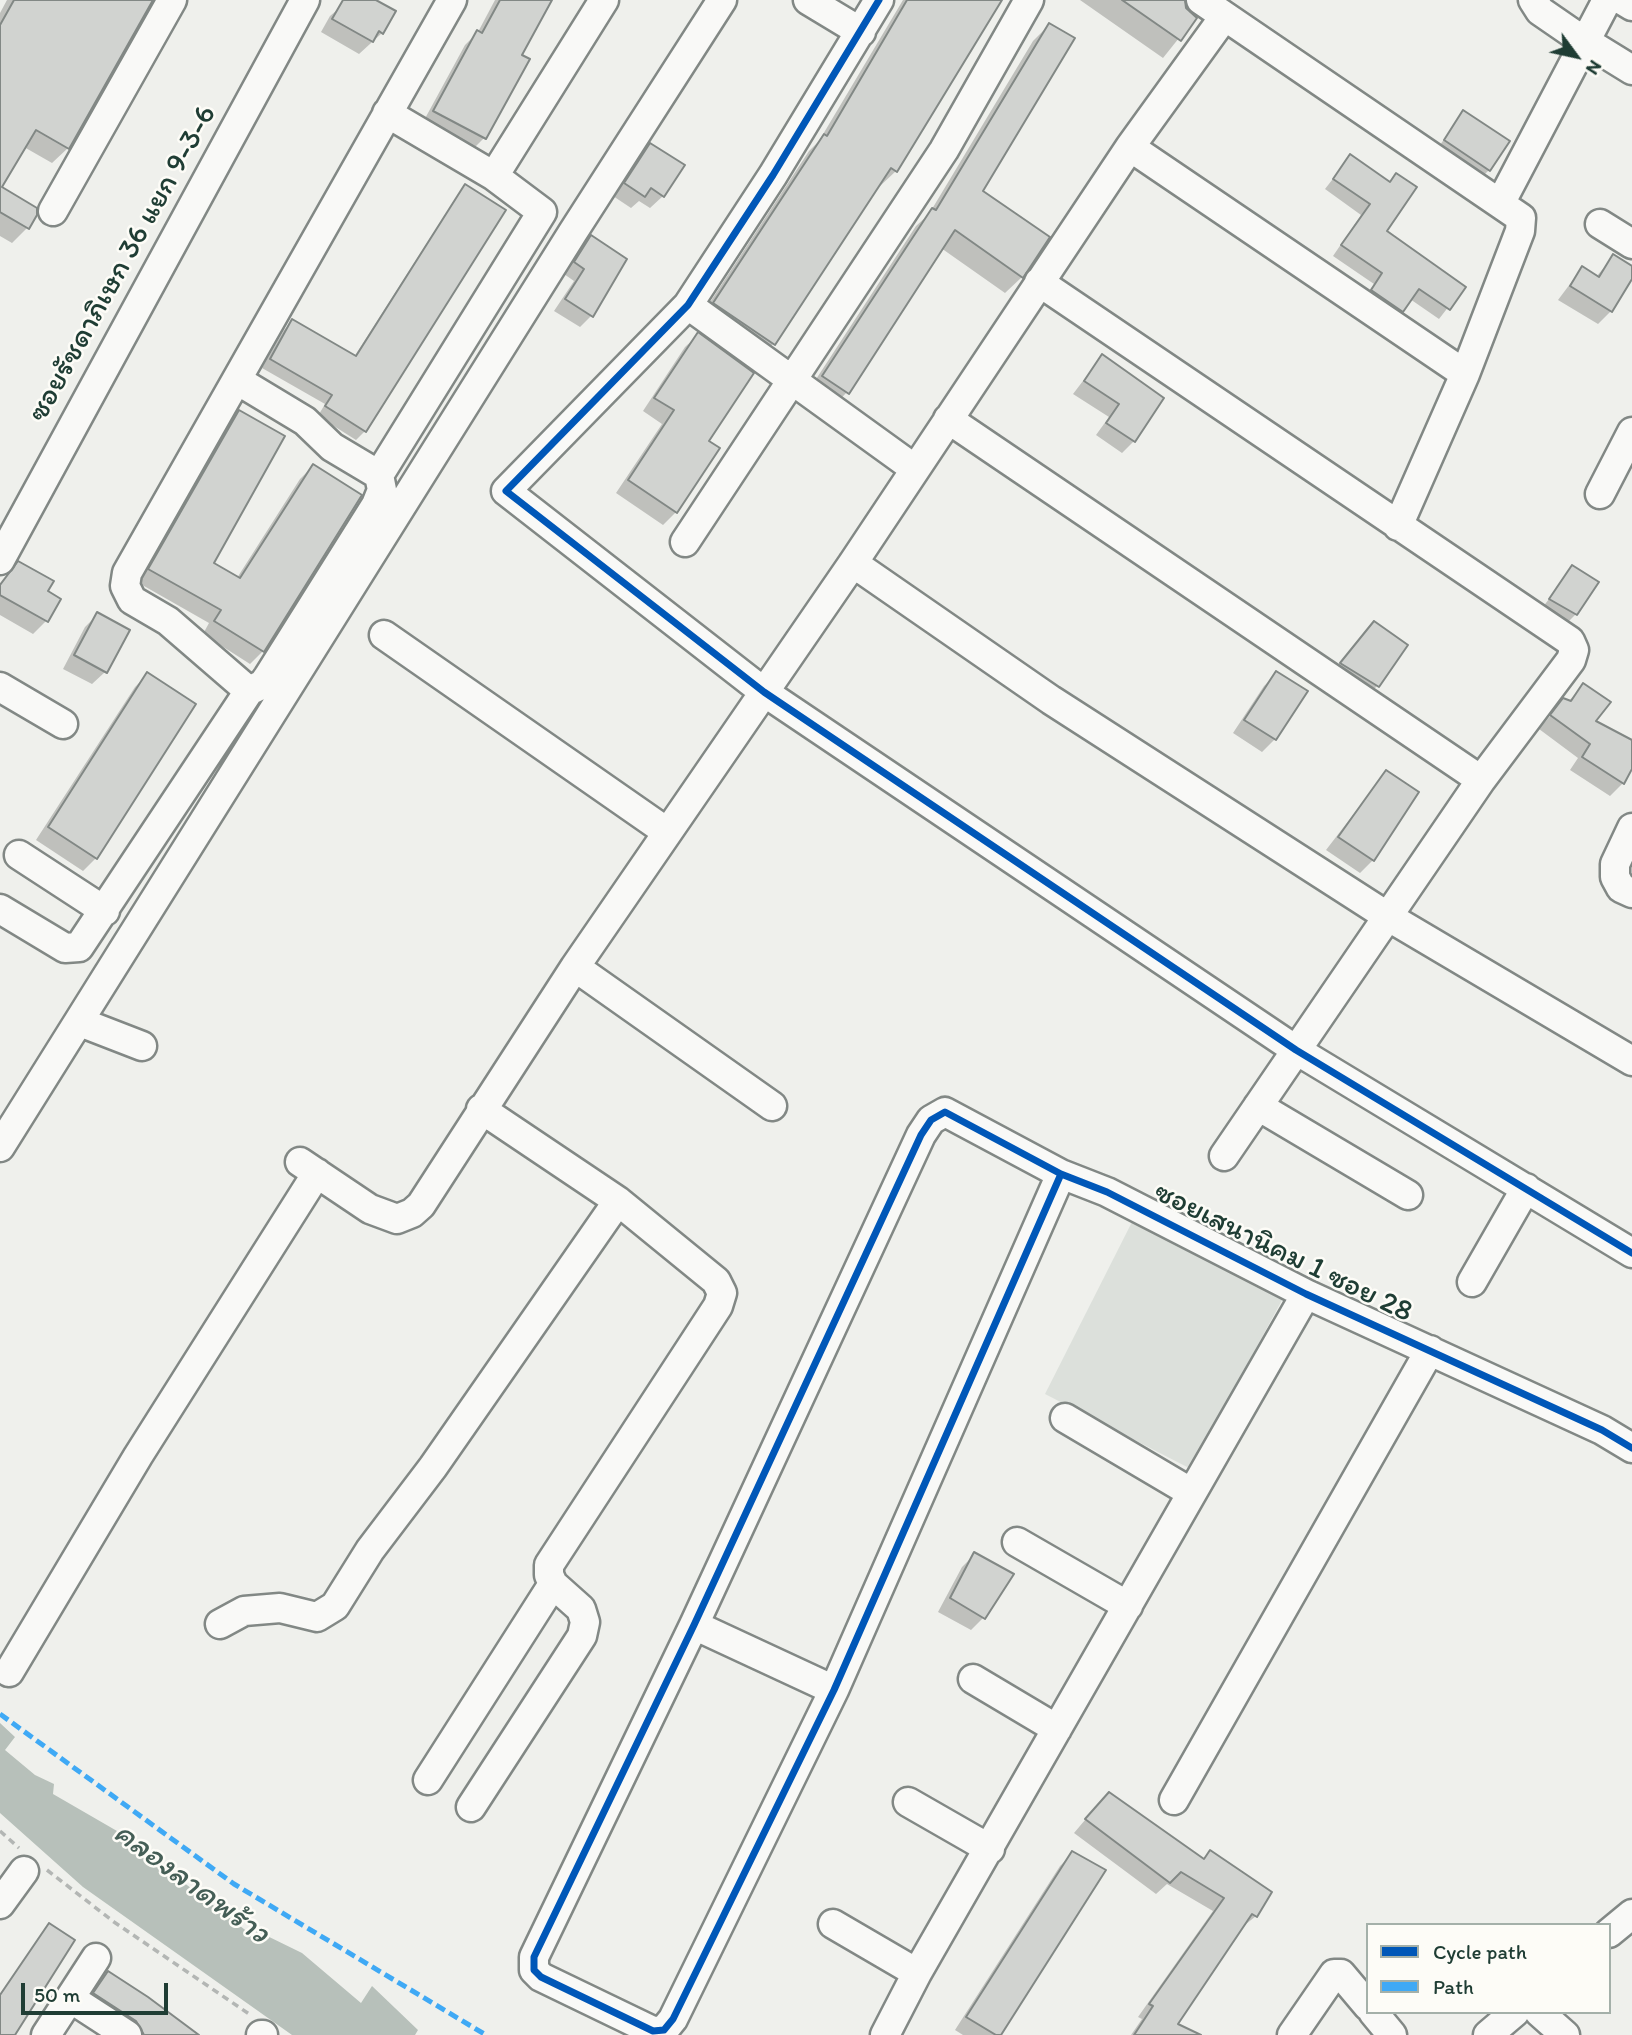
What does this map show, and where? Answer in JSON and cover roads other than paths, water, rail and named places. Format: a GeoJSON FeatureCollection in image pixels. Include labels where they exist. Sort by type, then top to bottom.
{"type":"FeatureCollection","features":[{"type":"Feature","properties":{"kind":"street"},"geometry":{"type":"LineString","coordinates":[[53,211],[172,0]]}},
{"type":"Feature","properties":{"kind":"street","name":"ซอยรัชดาภิเษก 36 แยก 9-3-6"},"geometry":{"type":"LineString","coordinates":[[0,561],[305,0]]}},
{"type":"Feature","properties":{"kind":"street"},"geometry":{"type":"LineString","coordinates":[[249,691],[168,621],[132,600],[125,586],[127,573],[452,0]]}},
{"type":"Feature","properties":{"kind":"street"},"geometry":{"type":"LineString","coordinates":[[495,176],[604,0]]}},
{"type":"Feature","properties":{"kind":"street"},"geometry":{"type":"LineString","coordinates":[[0,1147],[573,232],[722,0]]}},
{"type":"Feature","properties":{"kind":"street"},"geometry":{"type":"LineString","coordinates":[[808,0],[861,32]]}},
{"type":"Feature","properties":{"kind":"street"},"geometry":{"type":"LineString","coordinates":[[879,0],[688,305],[506,491],[764,692],[1296,1050],[1632,1253]]}},
{"type":"Feature","properties":{"kind":"street"},"geometry":{"type":"LineString","coordinates":[[685,542],[944,150],[1029,0]]}},
{"type":"Feature","properties":{"kind":"street"},"geometry":{"type":"LineString","coordinates":[[1201,0],[1521,218],[1520,230],[1465,374],[1398,526]]}},
{"type":"Feature","properties":{"kind":"street"},"geometry":{"type":"LineString","coordinates":[[1533,0],[1540,11],[1632,70]]}},
{"type":"Feature","properties":{"kind":"street"},"geometry":{"type":"LineString","coordinates":[[1501,202],[1583,41],[1607,0]]}},
{"type":"Feature","properties":{"kind":"street"},"geometry":{"type":"LineString","coordinates":[[1622,0],[1632,6]]}},
{"type":"Feature","properties":{"kind":"street"},"geometry":{"type":"LineString","coordinates":[[9,1672],[309,1168],[370,1209],[397,1219],[412,1213],[421,1205],[575,967],[853,563],[1130,146],[1224,17]]}},
{"type":"Feature","properties":{"kind":"street"},"geometry":{"type":"LineString","coordinates":[[0,909],[65,948],[79,947],[249,691],[263,684],[268,677],[376,505],[382,490],[379,475],[542,212],[495,176],[387,113]]}},
{"type":"Feature","properties":{"kind":"street"},"geometry":{"type":"LineString","coordinates":[[1130,146],[1465,374]]}},
{"type":"Feature","properties":{"kind":"street"},"geometry":{"type":"LineString","coordinates":[[1600,223],[1632,244]]}},
{"type":"Feature","properties":{"kind":"street"},"geometry":{"type":"LineString","coordinates":[[1039,282],[1570,641],[1574,650],[1571,660],[1481,780],[1224,1156]]}},
{"type":"Feature","properties":{"kind":"street"},"geometry":{"type":"LineString","coordinates":[[688,305],[915,469]]}},
{"type":"Feature","properties":{"kind":"street"},"geometry":{"type":"LineString","coordinates":[[237,380],[304,421],[332,447],[379,475]]}},
{"type":"Feature","properties":{"kind":"street"},"geometry":{"type":"LineString","coordinates":[[948,419],[1481,780]]}},
{"type":"Feature","properties":{"kind":"street"},"geometry":{"type":"LineString","coordinates":[[1600,494],[1632,432]]}},
{"type":"Feature","properties":{"kind":"street"},"geometry":{"type":"LineString","coordinates":[[853,563],[1051,700],[1387,916],[1632,1061]]}},
{"type":"Feature","properties":{"kind":"street"},"geometry":{"type":"LineString","coordinates":[[384,635],[667,832]]}},
{"type":"Feature","properties":{"kind":"street"},"geometry":{"type":"LineString","coordinates":[[0,687],[64,724]]}},
{"type":"Feature","properties":{"kind":"street"},"geometry":{"type":"LineString","coordinates":[[1627,891],[1615,877],[1615,864],[1632,828]]}},
{"type":"Feature","properties":{"kind":"street"},"geometry":{"type":"LineString","coordinates":[[19,855],[105,911]]}},
{"type":"Feature","properties":{"kind":"street"},"geometry":{"type":"LineString","coordinates":[[575,967],[772,1106]]}},
{"type":"Feature","properties":{"kind":"street"},"geometry":{"type":"LineString","coordinates":[[80,1022],[142,1046]]}},
{"type":"Feature","properties":{"kind":"street"},"geometry":{"type":"LineString","coordinates":[[1258,1106],[1408,1195]]}},
{"type":"Feature","properties":{"kind":"street"},"geometry":{"type":"LineString","coordinates":[[471,1807],[582,1636],[585,1622],[581,1609],[553,1584],[549,1565],[718,1306],[722,1293],[716,1281],[618,1201],[481,1110]]}},
{"type":"Feature","properties":{"kind":"street","name":"ซอยเสนานิคม 1 ซอย 28"},"geometry":{"type":"LineString","coordinates":[[694,1625],[921,1135],[931,1119],[945,1112],[1061,1174],[1107,1192],[1306,1294],[1602,1430],[1632,1448]]}},
{"type":"Feature","properties":{"kind":"street"},"geometry":{"type":"LineString","coordinates":[[834,1690],[694,1625],[534,1957],[534,1970],[541,1977],[653,2031],[664,2030],[673,2019],[834,1690],[1061,1174]]}},
{"type":"Feature","properties":{"kind":"street"},"geometry":{"type":"LineString","coordinates":[[1472,1282],[1526,1188]]}},
{"type":"Feature","properties":{"kind":"street"},"geometry":{"type":"LineString","coordinates":[[220,1624],[244,1611],[281,1608],[317,1617],[335,1606],[370,1550],[433,1467],[618,1201]]}},
{"type":"Feature","properties":{"kind":"street"},"geometry":{"type":"LineString","coordinates":[[885,2035],[917,1973],[1306,1294]]}},
{"type":"Feature","properties":{"kind":"street"},"geometry":{"type":"LineString","coordinates":[[1174,1800],[1430,1350]]}},
{"type":"Feature","properties":{"kind":"street"},"geometry":{"type":"LineString","coordinates":[[1065,1418],[1192,1493]]}},
{"type":"Feature","properties":{"kind":"street"},"geometry":{"type":"LineString","coordinates":[[1017,1542],[1128,1606]]}},
{"type":"Feature","properties":{"kind":"street"},"geometry":{"type":"LineString","coordinates":[[428,1780],[553,1584]]}},
{"type":"Feature","properties":{"kind":"street"},"geometry":{"type":"LineString","coordinates":[[973,1679],[1057,1729]]}},
{"type":"Feature","properties":{"kind":"street"},"geometry":{"type":"LineString","coordinates":[[908,1802],[990,1849]]}},
{"type":"Feature","properties":{"kind":"street"},"geometry":{"type":"LineString","coordinates":[[0,1904],[30,1863]]}},
{"type":"Feature","properties":{"kind":"street"},"geometry":{"type":"LineString","coordinates":[[1611,1931],[1632,1914]]}},
{"type":"Feature","properties":{"kind":"street"},"geometry":{"type":"LineString","coordinates":[[832,1924],[917,1973]]}},
{"type":"Feature","properties":{"kind":"street"},"geometry":{"type":"LineString","coordinates":[[46,2035],[96,1958]]}},
{"type":"Feature","properties":{"kind":"street"},"geometry":{"type":"LineString","coordinates":[[1292,2035],[1334,1974],[1341,1974],[1366,2004]]}},
{"type":"Feature","properties":{"kind":"street"},"geometry":{"type":"LineString","coordinates":[[70,1998],[127,2035]]}},
{"type":"Feature","properties":{"kind":"street"},"geometry":{"type":"LineString","coordinates":[[1375,2014],[1392,2035]]}},
{"type":"Feature","properties":{"kind":"street"},"geometry":{"type":"LineString","coordinates":[[1488,2035],[1513,2014]]}},
{"type":"Feature","properties":{"kind":"street"},"geometry":{"type":"LineString","coordinates":[[1541,2014],[1565,2035]]}},
{"type":"Feature","properties":{"kind":"water label","name":"คลองลาดพร้าว"},"geometry":{"type":"Point","coordinates":[191,1884]}}]}
